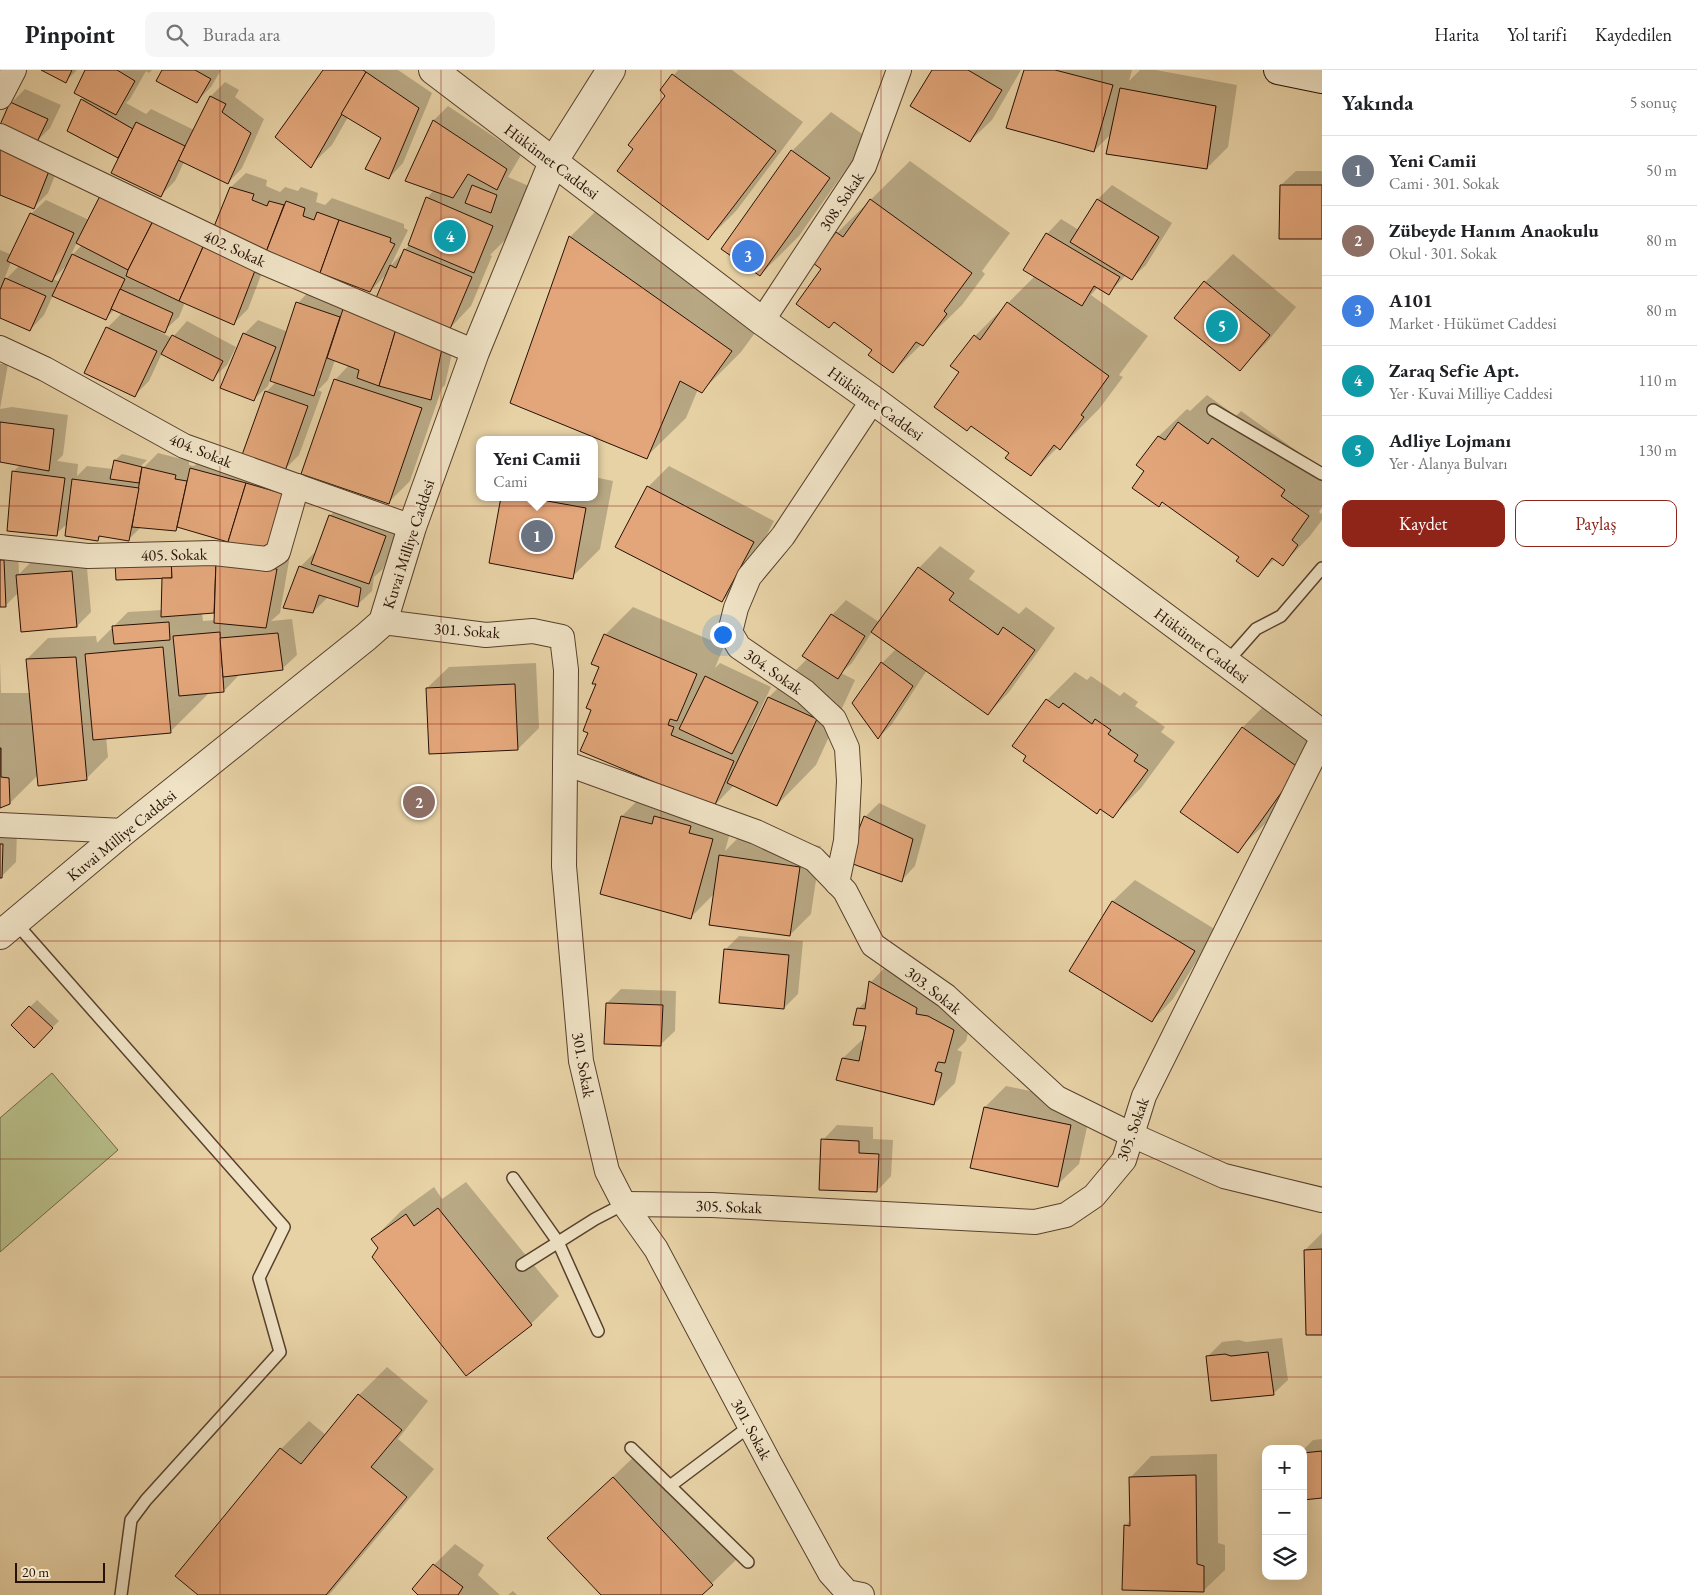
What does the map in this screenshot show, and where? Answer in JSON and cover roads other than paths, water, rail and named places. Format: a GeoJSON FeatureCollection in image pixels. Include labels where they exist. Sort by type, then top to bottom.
{"type":"FeatureCollection","features":[{"type":"Feature","properties":{"kind":"street"},"geometry":{"type":"LineString","coordinates":[[0,97],[14,70]]}},
{"type":"Feature","properties":{"kind":"street","name":"Hükümet Caddesi"},"geometry":{"type":"LineString","coordinates":[[433,70],[762,321],[873,400],[1322,734]]}},
{"type":"Feature","properties":{"kind":"street","name":"Kuvai Milliye Caddesi"},"geometry":{"type":"LineString","coordinates":[[8,928],[124,831],[366,638],[383,622],[412,527],[474,352],[553,162],[611,70]]}},
{"type":"Feature","properties":{"kind":"street","name":"308. Sokak"},"geometry":{"type":"LineString","coordinates":[[762,321],[864,166],[899,70]]}},
{"type":"Feature","properties":{"kind":"street"},"geometry":{"type":"LineString","coordinates":[[1278,70],[1322,79]]}},
{"type":"Feature","properties":{"kind":"street","name":"402. Sokak"},"geometry":{"type":"LineString","coordinates":[[0,136],[265,263],[474,352]]}},
{"type":"Feature","properties":{"kind":"street","name":"404. Sokak"},"geometry":{"type":"LineString","coordinates":[[0,348],[45,369],[184,446],[412,527]]}},
{"type":"Feature","properties":{"kind":"street","name":"304. Sokak"},"geometry":{"type":"LineString","coordinates":[[837,882],[846,841],[849,781],[847,748],[834,719],[805,692],[739,646],[730,632],[736,608],[749,577],[783,536],[873,400]]}},
{"type":"Feature","properties":{"kind":"street","name":"405. Sokak"},"geometry":{"type":"LineString","coordinates":[[0,546],[88,556],[214,553],[267,559],[278,552],[297,486]]}},
{"type":"Feature","properties":{"kind":"street","name":"301. Sokak"},"geometry":{"type":"LineString","coordinates":[[383,622],[486,635],[534,631],[562,638],[566,670],[564,866],[581,1061],[607,1171],[624,1204],[656,1249],[830,1573],[847,1592],[862,1595]]}},
{"type":"Feature","properties":{"kind":"street","name":"305. Sokak"},"geometry":{"type":"LineString","coordinates":[[624,1204],[712,1205],[1035,1222],[1066,1216],[1094,1196],[1124,1160],[1144,1096],[1322,739]]}},
{"type":"Feature","properties":{"kind":"street","name":"303. Sokak"},"geometry":{"type":"LineString","coordinates":[[565,762],[756,832],[814,860],[845,891],[873,945],[946,996],[1057,1098],[1132,1135],[1224,1176],[1322,1200]]}},
{"type":"Feature","properties":{"kind":"street"},"geometry":{"type":"LineString","coordinates":[[0,824],[124,831]]}},
{"type":"Feature","properties":{"kind":"lane"},"geometry":{"type":"LineString","coordinates":[[1213,410],[1322,474]]}},
{"type":"Feature","properties":{"kind":"lane"},"geometry":{"type":"LineString","coordinates":[[1226,663],[1256,630],[1281,616],[1322,568]]}},
{"type":"Feature","properties":{"kind":"lane"},"geometry":{"type":"LineString","coordinates":[[8,928],[284,1226],[259,1278],[280,1352],[146,1500],[131,1520],[121,1595]]}},
{"type":"Feature","properties":{"kind":"lane"},"geometry":{"type":"LineString","coordinates":[[513,1178],[558,1242],[598,1331]]}},
{"type":"Feature","properties":{"kind":"lane"},"geometry":{"type":"LineString","coordinates":[[522,1265],[595,1219],[624,1204]]}},
{"type":"Feature","properties":{"kind":"lane"},"geometry":{"type":"LineString","coordinates":[[670,1486],[750,1426]]}},
{"type":"Feature","properties":{"kind":"lane"},"geometry":{"type":"LineString","coordinates":[[631,1448],[748,1562]]}},
{"type":"Feature","properties":{"kind":"place","name":"Zaraq Sefie Apt."},"geometry":{"type":"Point","coordinates":[450,236]}},
{"type":"Feature","properties":{"kind":"place","name":"A101"},"geometry":{"type":"Point","coordinates":[748,256]}},
{"type":"Feature","properties":{"kind":"place","name":"Adliye Lojmanı"},"geometry":{"type":"Point","coordinates":[1222,326]}},
{"type":"Feature","properties":{"kind":"place","name":"Yeni Camii"},"geometry":{"type":"Point","coordinates":[537,536]}},
{"type":"Feature","properties":{"kind":"place","name":"Zübeyde Hanım Anaokulu"},"geometry":{"type":"Point","coordinates":[419,802]}}]}
